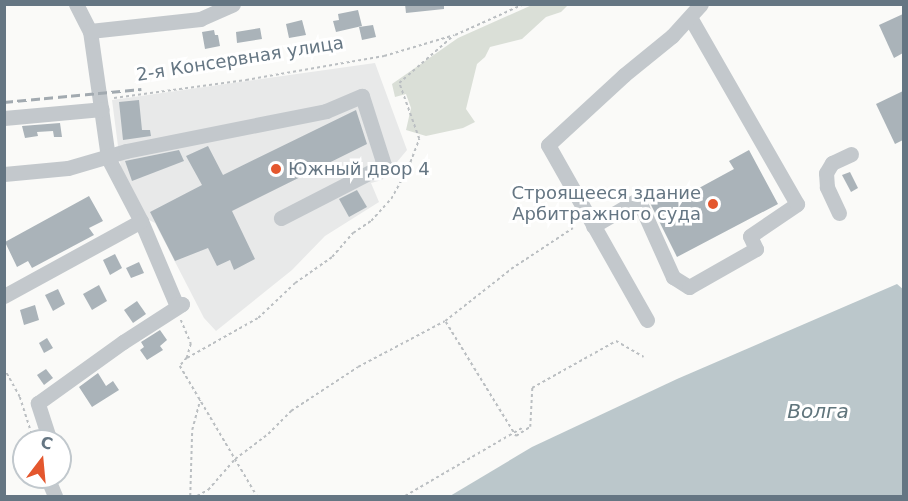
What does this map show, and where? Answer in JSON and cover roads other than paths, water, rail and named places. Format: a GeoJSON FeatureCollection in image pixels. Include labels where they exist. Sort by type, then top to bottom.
{"type":"FeatureCollection","features":[{"type":"Feature","properties":{"kind":"street"},"geometry":{"type":"LineString","coordinates":[[46,429],[38,403],[123,342],[182,304],[176,303],[141,221],[108,158],[90,31],[76,4]]}},
{"type":"Feature","properties":{"kind":"street"},"geometry":{"type":"LineString","coordinates":[[90,31],[200,18],[232,4]]}},
{"type":"Feature","properties":{"kind":"street"},"geometry":{"type":"LineString","coordinates":[[647,320],[548,145],[624,75],[672,36],[701,4]]}},
{"type":"Feature","properties":{"kind":"street"},"geometry":{"type":"LineString","coordinates":[[593,226],[634,202],[642,208],[673,277],[689,287],[756,249],[750,236],[797,204],[690,17]]}},
{"type":"Feature","properties":{"kind":"street"},"geometry":{"type":"LineString","coordinates":[[4,174],[68,168],[126,151],[326,111],[362,96],[384,165],[281,218]]}},
{"type":"Feature","properties":{"kind":"street"},"geometry":{"type":"LineString","coordinates":[[4,118],[102,105]]}},
{"type":"Feature","properties":{"kind":"street"},"geometry":{"type":"LineString","coordinates":[[839,213],[827,187],[826,173],[832,163],[851,154]]}},
{"type":"Feature","properties":{"kind":"street"},"geometry":{"type":"LineString","coordinates":[[4,296],[141,221]]}},
{"type":"Feature","properties":{"kind":"water","name":"Волга"},"geometry":{"type":"Polygon","coordinates":[[[897,284],[904,290],[903,496],[450,496],[532,447],[677,379],[897,284]]]}},
{"type":"Feature","properties":{"kind":"railway"},"geometry":{"type":"LineString","coordinates":[[4,102],[141,89]]}},
{"type":"Feature","properties":{"kind":"place","name":"Южный двор 4"},"geometry":{"type":"Point","coordinates":[276,169]}},
{"type":"Feature","properties":{"kind":"place","name":"Строящееся здание Арбитражного суда"},"geometry":{"type":"Point","coordinates":[713,204]}}]}
